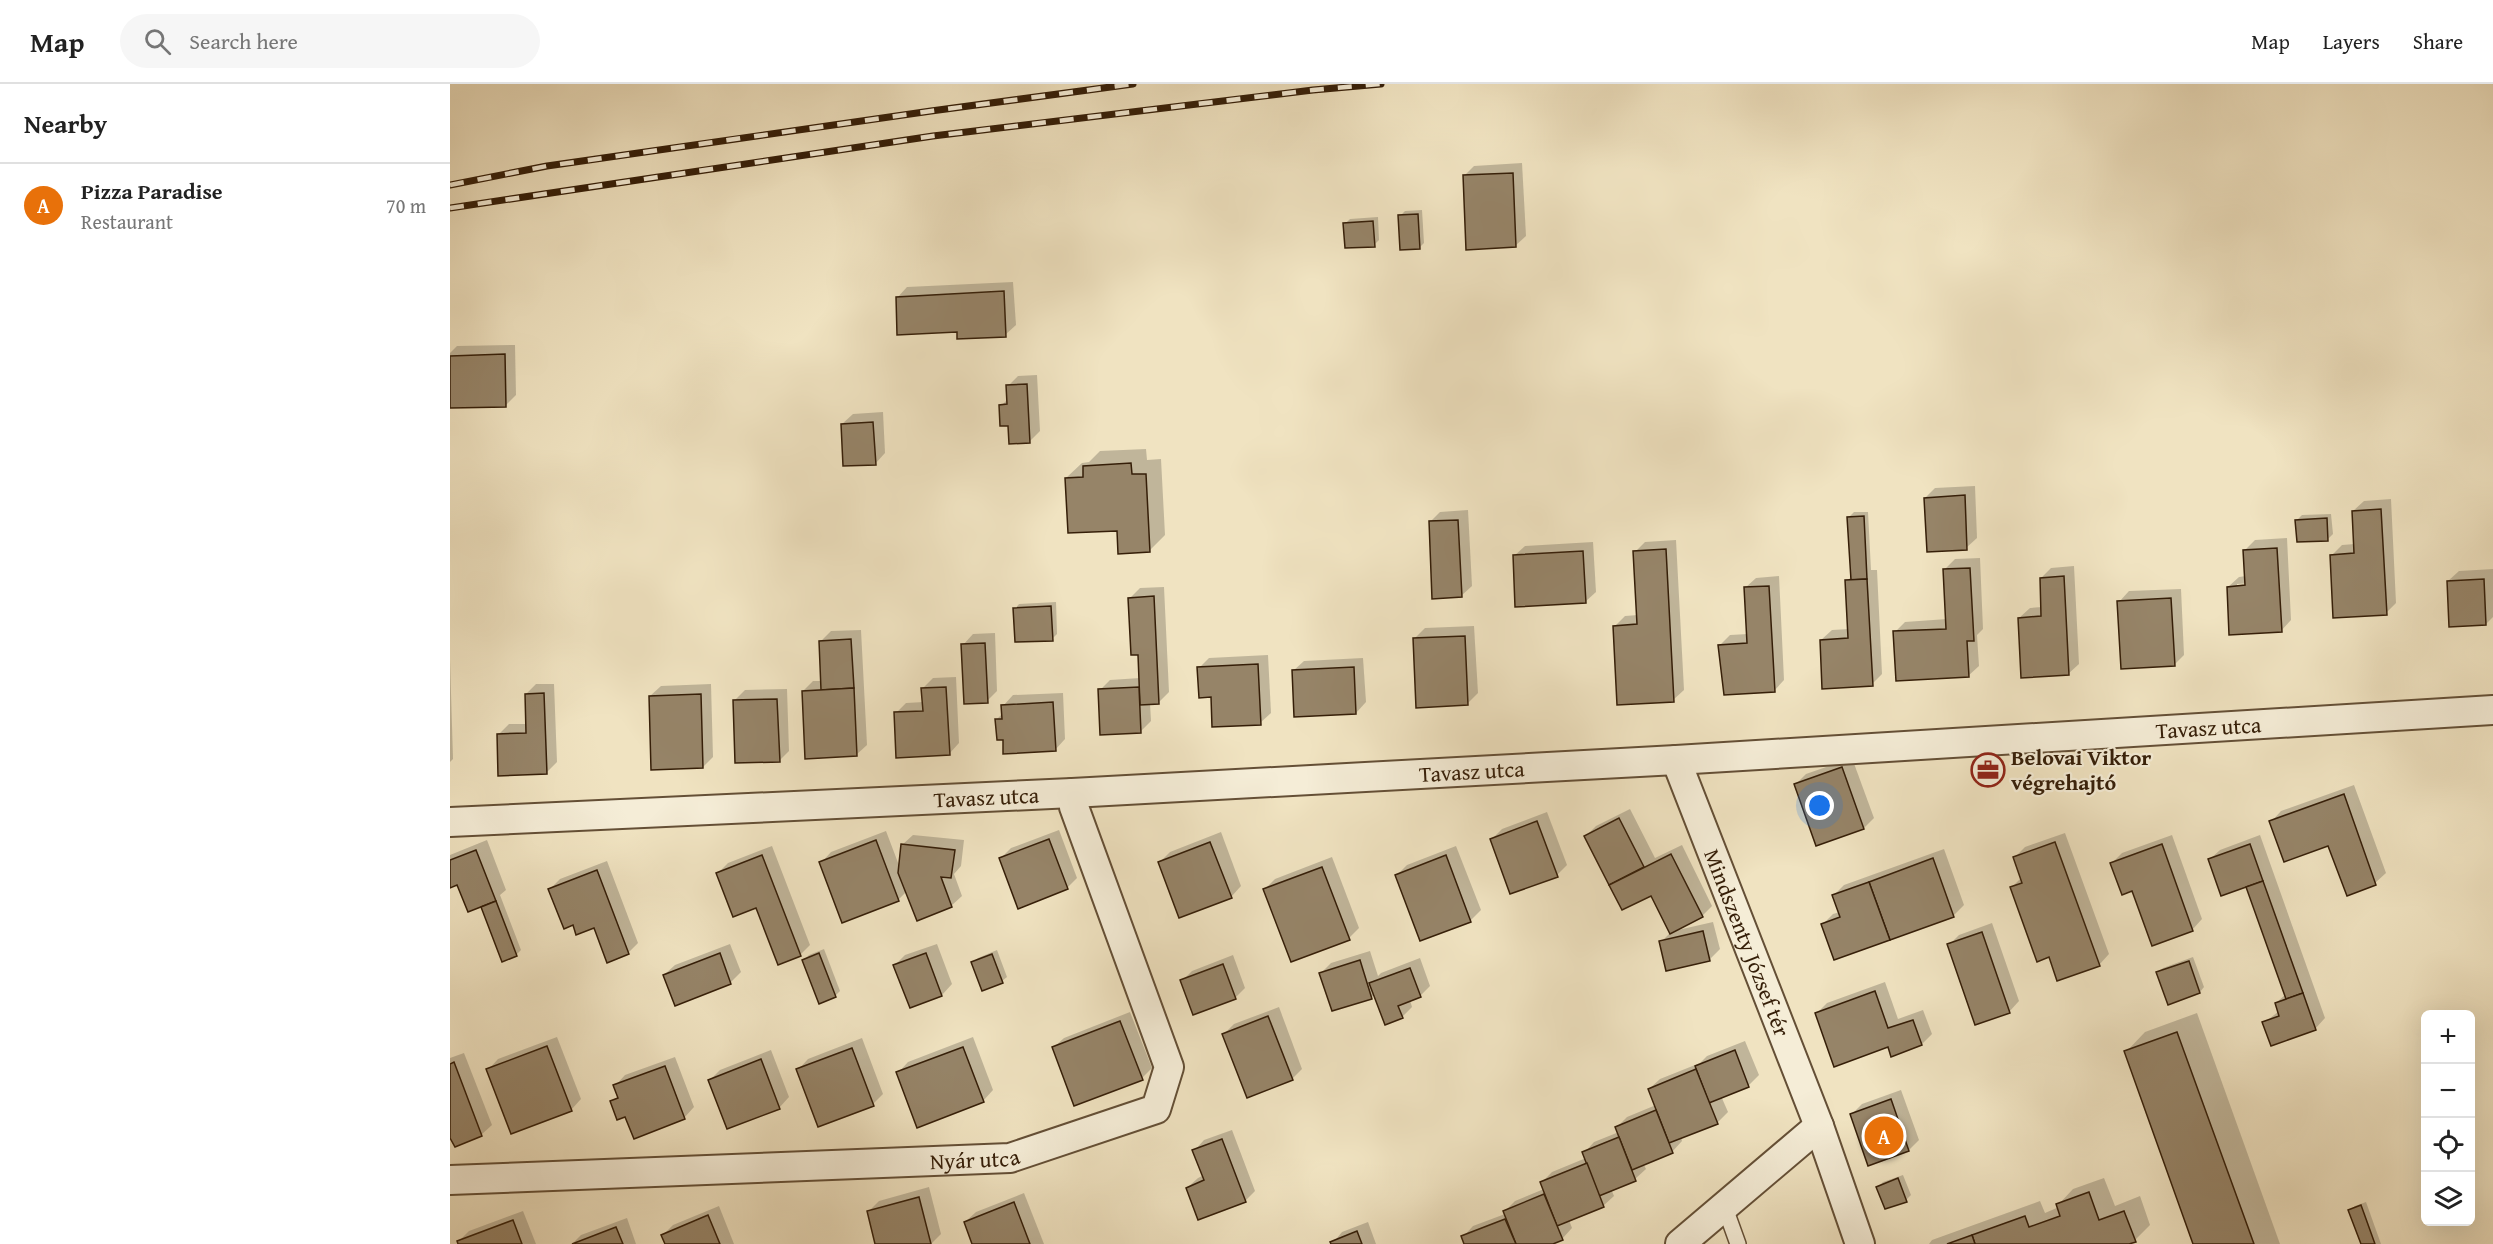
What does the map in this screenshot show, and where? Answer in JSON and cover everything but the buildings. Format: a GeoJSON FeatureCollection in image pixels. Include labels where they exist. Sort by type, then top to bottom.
{"type":"FeatureCollection","features":[{"type":"Feature","properties":{"kind":"street","name":"Tavasz utca"},"geometry":{"type":"LineString","coordinates":[[450,822],[1071,793],[1676,760],[2493,710]]}},
{"type":"Feature","properties":{"kind":"street","name":"Mindszenty József tér"},"geometry":{"type":"LineString","coordinates":[[1676,760],[1819,1126],[1860,1244]]}},
{"type":"Feature","properties":{"kind":"street","name":"Nyár utca"},"geometry":{"type":"LineString","coordinates":[[450,1180],[1010,1158],[1156,1109],[1169,1067],[1074,807],[1071,793]]}},
{"type":"Feature","properties":{"kind":"street"},"geometry":{"type":"LineString","coordinates":[[1680,1244],[1819,1126]]}},
{"type":"Feature","properties":{"kind":"lane"},"geometry":{"type":"LineString","coordinates":[[1724,1205],[1738,1244]]}},
{"type":"Feature","properties":{"kind":"railway"},"geometry":{"type":"LineString","coordinates":[[450,185],[547,166],[1133,84]]}},
{"type":"Feature","properties":{"kind":"railway"},"geometry":{"type":"LineString","coordinates":[[450,208],[933,136],[1313,90],[1381,84]]}},
{"type":"Feature","properties":{"kind":"place","name":"Belovai Viktor végrehajtó"},"geometry":{"type":"Point","coordinates":[1988,770]}},
{"type":"Feature","properties":{"kind":"place","name":"Pizza Paradise"},"geometry":{"type":"Point","coordinates":[1884,1136]}}]}
